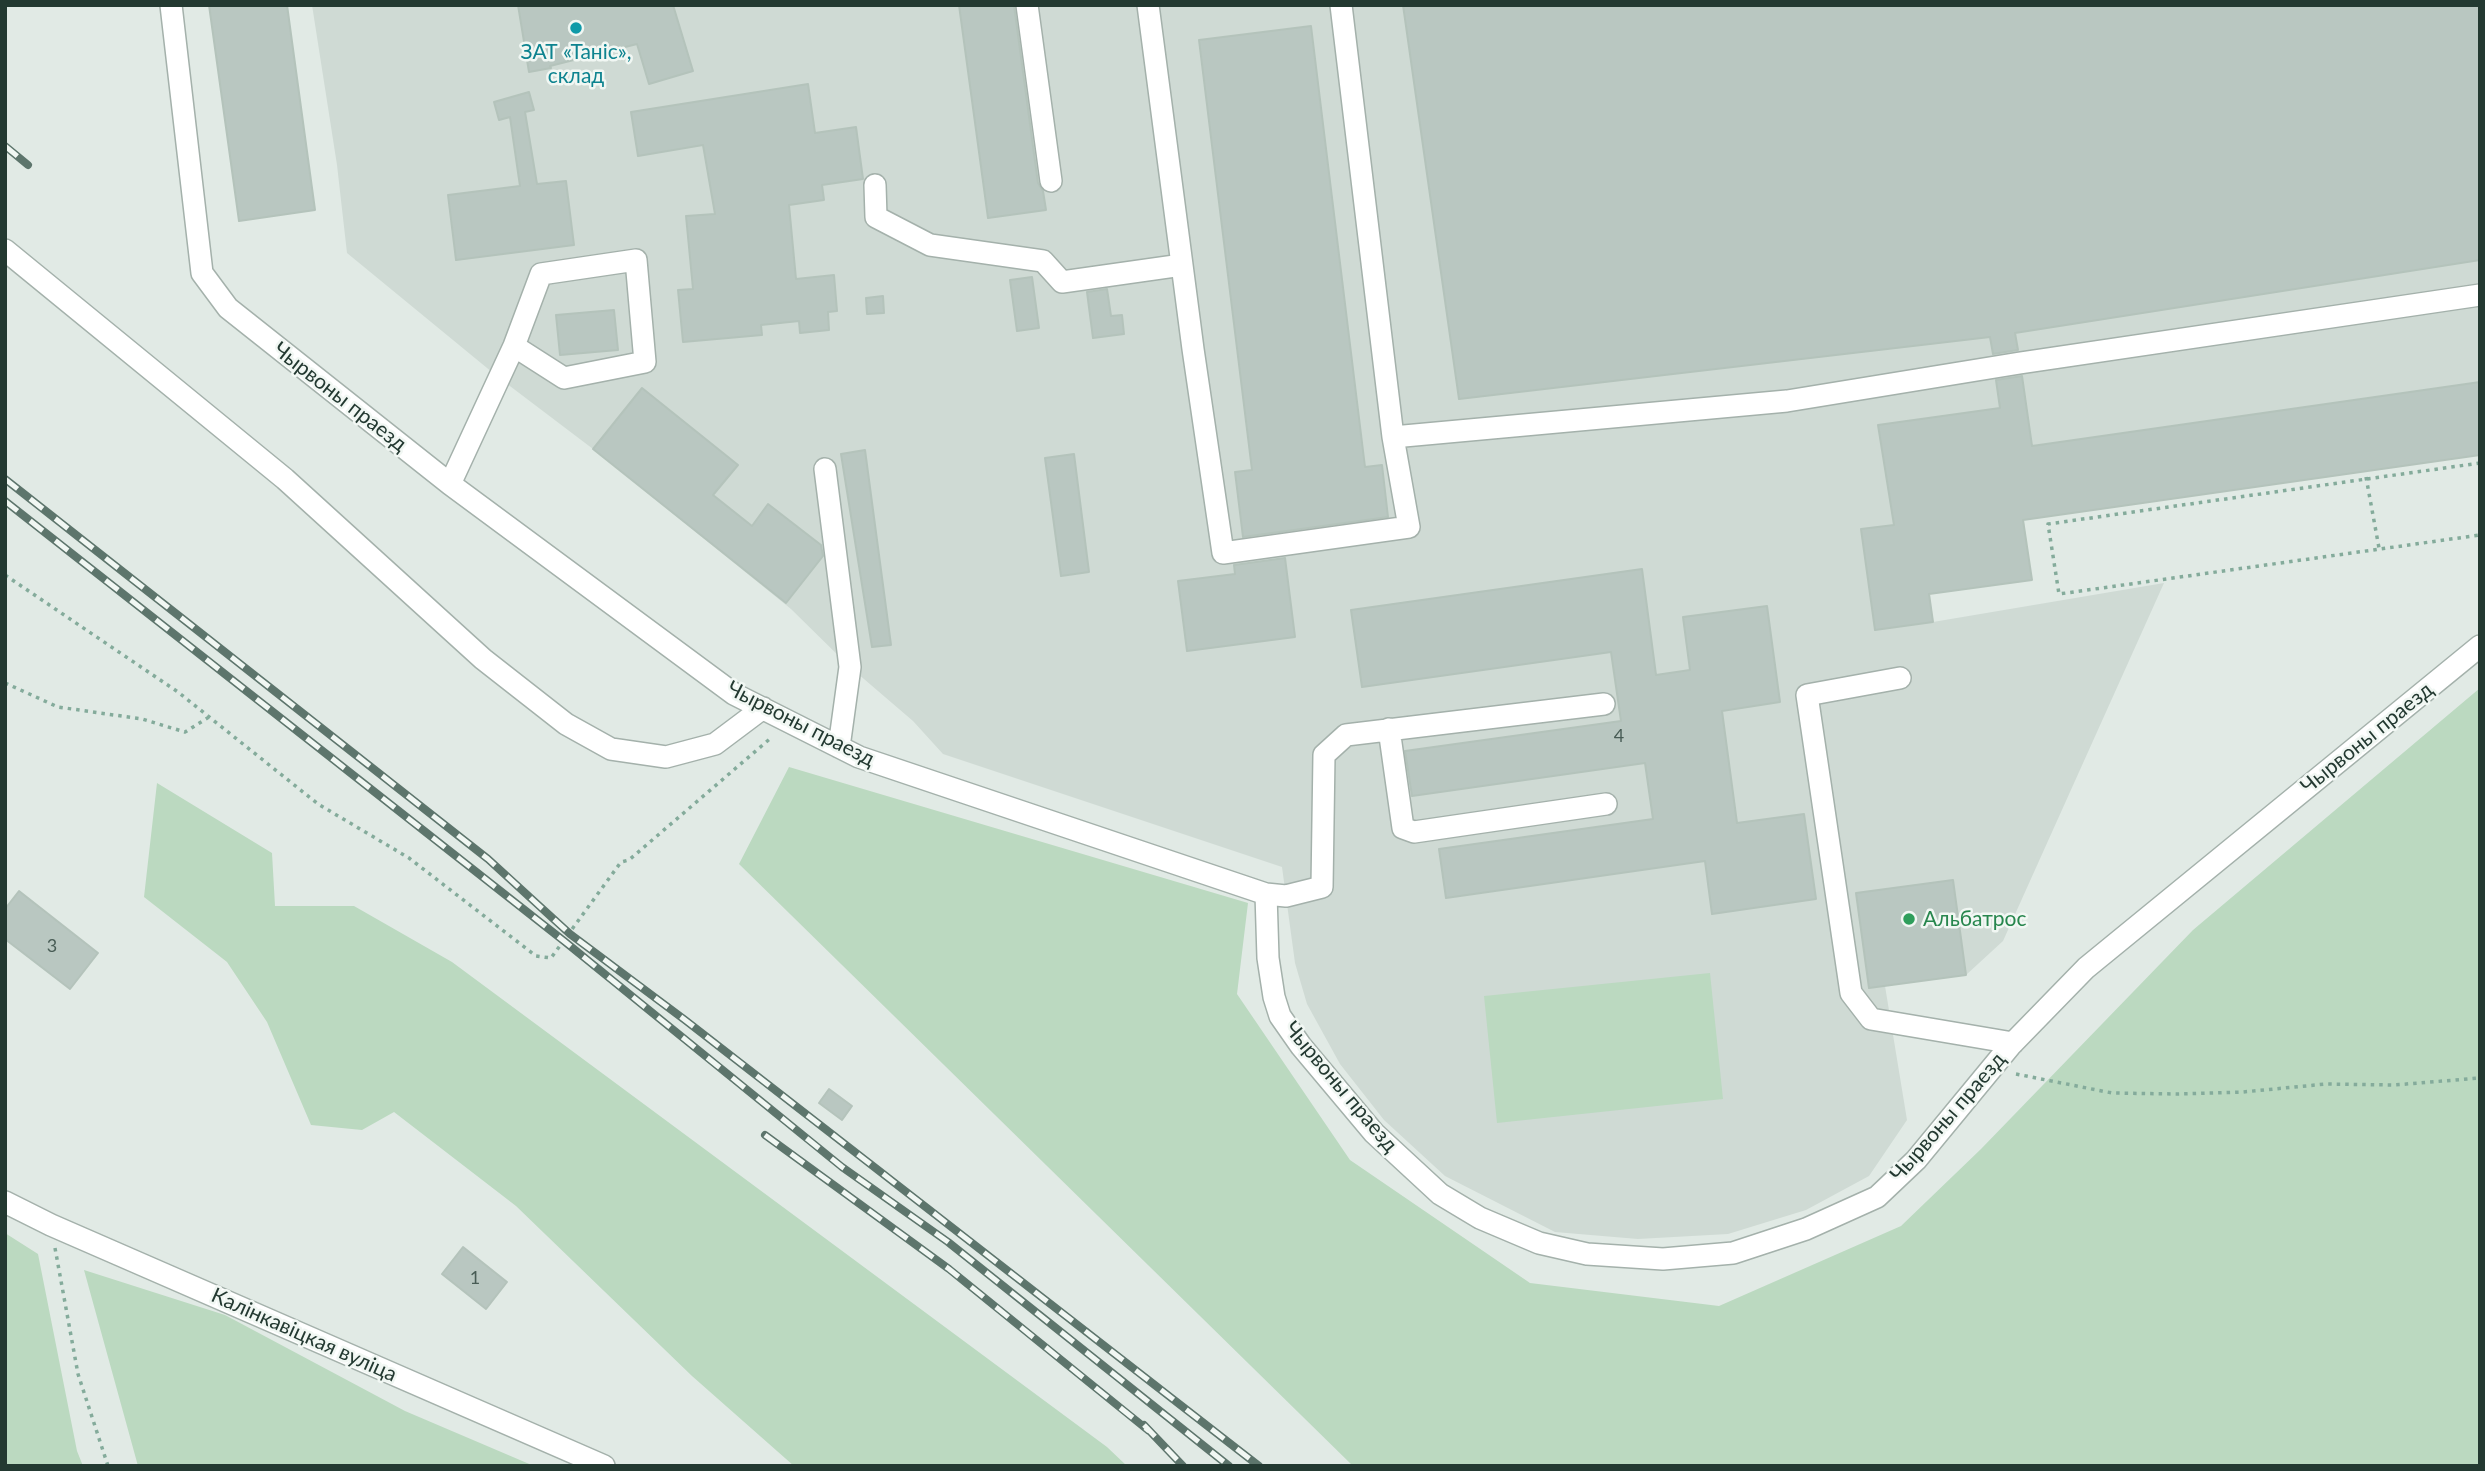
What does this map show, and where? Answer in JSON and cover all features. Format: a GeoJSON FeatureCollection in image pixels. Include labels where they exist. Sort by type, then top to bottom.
{"type":"FeatureCollection","features":[{"type":"Feature","properties":{"kind":"street","name":"Чырвоны праезд"},"geometry":{"type":"LineString","coordinates":[[171,5],[202,272],[228,308],[450,484],[734,694],[859,757],[1266,894],[1268,958],[1274,997],[1280,1016],[1301,1046],[1374,1133],[1440,1194],[1480,1217],[1539,1243],[1587,1254],[1663,1258],[1733,1253],[1806,1229],[1877,1197],[1916,1160],[2013,1043],[2086,968],[2480,646]]}},
{"type":"Feature","properties":{"kind":"street"},"geometry":{"type":"LineString","coordinates":[[1027,5],[1051,181]]}},
{"type":"Feature","properties":{"kind":"street"},"geometry":{"type":"LineString","coordinates":[[1148,5],[1223,553],[1409,527],[1394,437],[1341,5]]}},
{"type":"Feature","properties":{"kind":"street"},"geometry":{"type":"LineString","coordinates":[[875,186],[876,217],[930,245],[1043,261],[1062,282],[1182,265]]}},
{"type":"Feature","properties":{"kind":"street"},"geometry":{"type":"LineString","coordinates":[[5,250],[285,479],[484,659],[566,724],[611,749],[666,757],[715,744],[763,708]]}},
{"type":"Feature","properties":{"kind":"street"},"geometry":{"type":"LineString","coordinates":[[450,484],[514,346],[541,274],[636,260],[645,362],[564,377],[514,346]]}},
{"type":"Feature","properties":{"kind":"street"},"geometry":{"type":"LineString","coordinates":[[1394,437],[1787,401],[2020,363],[2480,295]]}},
{"type":"Feature","properties":{"kind":"street"},"geometry":{"type":"LineString","coordinates":[[825,469],[850,667],[839,747]]}},
{"type":"Feature","properties":{"kind":"street"},"geometry":{"type":"LineString","coordinates":[[1900,678],[1807,695],[1851,993],[1871,1019],[2013,1043]]}},
{"type":"Feature","properties":{"kind":"street"},"geometry":{"type":"LineString","coordinates":[[1266,894],[1286,896],[1322,887],[1324,755],[1346,735],[1604,704]]}},
{"type":"Feature","properties":{"kind":"street"},"geometry":{"type":"LineString","coordinates":[[1389,730],[1403,828],[1414,832],[1606,804]]}},
{"type":"Feature","properties":{"kind":"street","name":"Калінкавіцкая вуліца"},"geometry":{"type":"LineString","coordinates":[[5,1202],[51,1225],[604,1466]]}},
{"type":"Feature","properties":{"kind":"path"},"geometry":{"type":"LineString","coordinates":[[2480,463],[2048,524],[2059,594],[2480,535]]}},
{"type":"Feature","properties":{"kind":"path"},"geometry":{"type":"LineString","coordinates":[[2366,477],[2379,548]]}},
{"type":"Feature","properties":{"kind":"path"},"geometry":{"type":"LineString","coordinates":[[5,575],[178,692],[318,804],[409,858],[536,956],[551,958],[621,862],[629,860],[790,722]]}},
{"type":"Feature","properties":{"kind":"path"},"geometry":{"type":"LineString","coordinates":[[5,683],[58,707],[142,719],[185,732],[209,717]]}},
{"type":"Feature","properties":{"kind":"path"},"geometry":{"type":"LineString","coordinates":[[1993,1069],[2112,1093],[2243,1092],[2326,1084],[2394,1085],[2480,1078]]}},
{"type":"Feature","properties":{"kind":"path"},"geometry":{"type":"LineString","coordinates":[[51,1225],[78,1374],[108,1466]]}},
{"type":"Feature","properties":{"kind":"shaded area"},"geometry":{"type":"Polygon","coordinates":[[[312,5],[2480,5],[2480,455],[2045,517],[2021,501],[2032,580],[1929,594],[1933,622],[2164,583],[2003,941],[1966,975],[1885,986],[1907,1120],[1869,1176],[1806,1210],[1728,1234],[1638,1239],[1555,1232],[1445,1176],[1384,1120],[1340,1064],[1307,1004],[1295,963],[1282,867],[943,754],[913,721],[850,667],[791,609],[593,449],[498,377],[347,253],[337,165],[312,5]]]}},
{"type":"Feature","properties":{"kind":"green space"},"geometry":{"type":"Polygon","coordinates":[[[2480,688],[2480,1466],[1353,1466],[739,864],[789,767],[1248,903],[1237,994],[1350,1160],[1530,1283],[1719,1306],[1901,1226],[1981,1149],[2193,930],[2480,688]]]}},
{"type":"Feature","properties":{"kind":"green space"},"geometry":{"type":"Polygon","coordinates":[[[157,783],[272,853],[275,906],[354,906],[452,962],[1107,1447],[1127,1466],[794,1466],[692,1376],[516,1206],[394,1112],[362,1130],[311,1125],[267,1022],[227,962],[144,897],[157,783]]]}},
{"type":"Feature","properties":{"kind":"green space"},"geometry":{"type":"Polygon","coordinates":[[[1710,973],[1723,1099],[1497,1123],[1484,996],[1710,973]]]}},
{"type":"Feature","properties":{"kind":"green space"},"geometry":{"type":"Polygon","coordinates":[[[5,1233],[38,1254],[77,1451],[83,1466],[5,1466],[5,1233]]]}},
{"type":"Feature","properties":{"kind":"green space"},"geometry":{"type":"Polygon","coordinates":[[[84,1270],[225,1315],[405,1411],[534,1466],[138,1466],[84,1270]]]}},
{"type":"Feature","properties":{"kind":"building"},"geometry":{"type":"Polygon","coordinates":[[[209,5],[287,5],[315,210],[239,221],[209,5]]]}},
{"type":"Feature","properties":{"kind":"building"},"geometry":{"type":"Polygon","coordinates":[[[518,5],[673,5],[693,71],[649,84],[637,44],[529,72],[518,5]]]}},
{"type":"Feature","properties":{"kind":"building"},"geometry":{"type":"Polygon","coordinates":[[[959,5],[1014,5],[1038,183],[1043,191],[1046,210],[988,218],[959,5]]]}},
{"type":"Feature","properties":{"kind":"building"},"geometry":{"type":"Polygon","coordinates":[[[1403,5],[2480,5],[2480,260],[2015,333],[2018,350],[1993,354],[1990,337],[1459,399],[1403,5]]]}},
{"type":"Feature","properties":{"kind":"building"},"geometry":{"type":"Polygon","coordinates":[[[1311,26],[1365,467],[1382,465],[1388,517],[1243,537],[1235,472],[1252,470],[1199,40],[1311,26]]]}},
{"type":"Feature","properties":{"kind":"building"},"geometry":{"type":"Polygon","coordinates":[[[808,84],[815,133],[856,127],[863,179],[822,185],[824,200],[789,205],[796,279],[834,275],[837,311],[828,312],[829,330],[800,333],[799,321],[761,325],[762,335],[683,342],[678,290],[693,289],[686,216],[715,214],[703,145],[638,156],[631,112],[808,84]]]}},
{"type":"Feature","properties":{"kind":"building"},"geometry":{"type":"Polygon","coordinates":[[[529,92],[534,110],[525,112],[537,184],[566,181],[574,245],[456,260],[448,195],[520,186],[510,117],[499,120],[494,102],[529,92]]]}},
{"type":"Feature","properties":{"kind":"building"},"geometry":{"type":"Polygon","coordinates":[[[1032,277],[1039,328],[1017,331],[1010,280],[1032,277]]]}},
{"type":"Feature","properties":{"kind":"building"},"geometry":{"type":"Polygon","coordinates":[[[1107,289],[1111,316],[1122,315],[1124,334],[1093,338],[1087,292],[1107,289]]]}},
{"type":"Feature","properties":{"kind":"building"},"geometry":{"type":"Polygon","coordinates":[[[883,296],[884,313],[867,314],[866,298],[883,296]]]}},
{"type":"Feature","properties":{"kind":"building"},"geometry":{"type":"Polygon","coordinates":[[[614,310],[618,350],[560,355],[556,315],[614,310]]]}},
{"type":"Feature","properties":{"kind":"building"},"geometry":{"type":"Polygon","coordinates":[[[2022,376],[2032,446],[2480,382],[2480,455],[2023,520],[2032,580],[1929,594],[1933,622],[1875,630],[1861,529],[1894,525],[1878,425],[2000,408],[1996,380],[2022,376]]]}},
{"type":"Feature","properties":{"kind":"building"},"geometry":{"type":"Polygon","coordinates":[[[642,388],[738,465],[713,495],[752,526],[768,504],[821,545],[823,556],[786,603],[593,449],[642,388]]]}},
{"type":"Feature","properties":{"kind":"building"},"geometry":{"type":"Polygon","coordinates":[[[865,450],[891,645],[872,647],[841,454],[865,450]]]}},
{"type":"Feature","properties":{"kind":"building"},"geometry":{"type":"Polygon","coordinates":[[[1074,454],[1089,572],[1061,576],[1045,458],[1074,454]]]}},
{"type":"Feature","properties":{"kind":"building"},"geometry":{"type":"Polygon","coordinates":[[[1285,558],[1295,637],[1187,651],[1178,581],[1235,574],[1234,565],[1285,558]]]}},
{"type":"Feature","properties":{"kind":"building"},"geometry":{"type":"Polygon","coordinates":[[[1642,569],[1656,675],[1690,670],[1683,617],[1767,606],[1780,702],[1722,711],[1737,823],[1804,814],[1816,899],[1712,914],[1705,861],[1446,898],[1439,849],[1653,819],[1645,763],[1412,796],[1405,751],[1621,721],[1611,652],[1362,687],[1351,610],[1642,569]]]}},
{"type":"Feature","properties":{"kind":"building","name":"Альбатрос"},"geometry":{"type":"Polygon","coordinates":[[[1953,880],[1966,975],[1869,988],[1856,893],[1953,880]]]}},
{"type":"Feature","properties":{"kind":"building"},"geometry":{"type":"Polygon","coordinates":[[[19,891],[98,953],[70,989],[5,939],[5,909],[19,891]]]}},
{"type":"Feature","properties":{"kind":"building"},"geometry":{"type":"Polygon","coordinates":[[[829,1089],[852,1106],[842,1120],[819,1103],[829,1089]]]}},
{"type":"Feature","properties":{"kind":"building"},"geometry":{"type":"Polygon","coordinates":[[[463,1247],[507,1282],[486,1309],[442,1274],[463,1247]]]}},
{"type":"Feature","properties":{"kind":"railway"},"geometry":{"type":"LineString","coordinates":[[5,146],[28,165]]}},
{"type":"Feature","properties":{"kind":"railway"},"geometry":{"type":"LineString","coordinates":[[5,479],[488,859],[570,934],[685,1020],[1259,1466]]}},
{"type":"Feature","properties":{"kind":"railway"},"geometry":{"type":"LineString","coordinates":[[5,501],[564,941],[842,1167],[948,1242],[1229,1466]]}},
{"type":"Feature","properties":{"kind":"railway"},"geometry":{"type":"LineString","coordinates":[[765,1135],[949,1269],[1149,1431]]}},
{"type":"Feature","properties":{"kind":"railway"},"geometry":{"type":"LineString","coordinates":[[1144,1425],[1183,1466]]}},
{"type":"Feature","properties":{"kind":"place","name":"ЗАТ «Таніс», склад"},"geometry":{"type":"Point","coordinates":[576,28]}},
{"type":"Feature","properties":{"kind":"place","name":"Альбатрос"},"geometry":{"type":"Point","coordinates":[1909,919]}}]}
